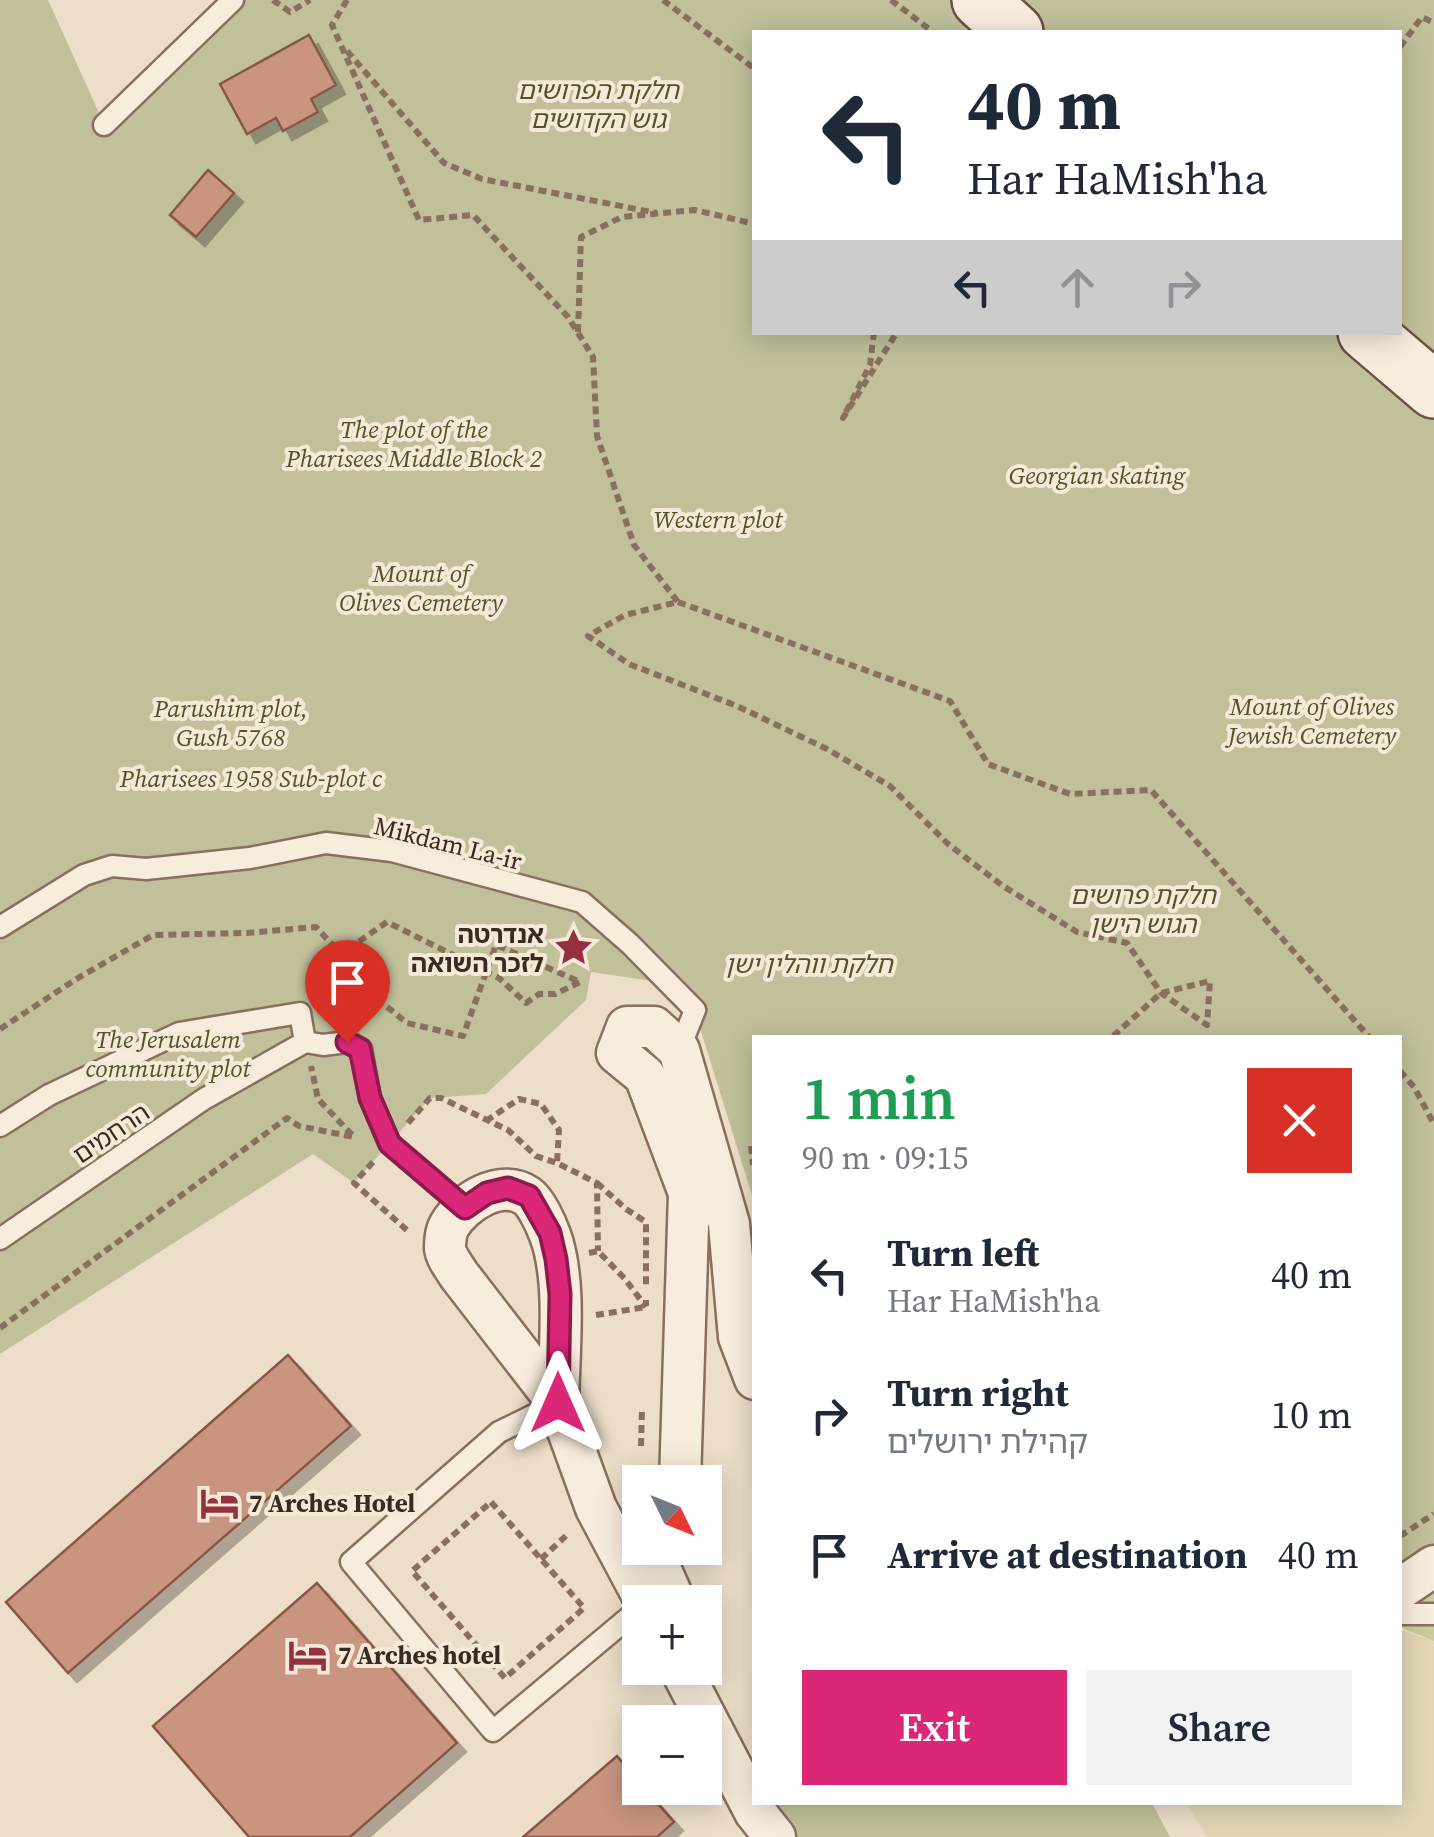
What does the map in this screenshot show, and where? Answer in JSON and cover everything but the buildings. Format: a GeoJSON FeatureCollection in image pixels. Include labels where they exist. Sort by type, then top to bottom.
{"type":"FeatureCollection","features":[{"type":"Feature","properties":{"kind":"main road"},"geometry":{"type":"LineString","coordinates":[[980,0],[1013,30]]}},
{"type":"Feature","properties":{"kind":"main road"},"geometry":{"type":"LineString","coordinates":[[1370,335],[1434,390]]}},
{"type":"Feature","properties":{"kind":"street"},"geometry":{"type":"LineString","coordinates":[[681,1465],[690,1192],[645,1076],[616,1052],[627,1027],[654,1027],[679,1050],[728,1224],[739,1338],[752,1371]]}},
{"type":"Feature","properties":{"kind":"street"},"geometry":{"type":"LineString","coordinates":[[558,1403],[560,1294],[550,1233],[529,1196],[508,1188],[487,1193],[465,1208],[447,1228],[445,1252],[558,1403],[596,1508],[637,1585]]}},
{"type":"Feature","properties":{"kind":"street"},"geometry":{"type":"LineString","coordinates":[[1402,1589],[1434,1566]]}},
{"type":"Feature","properties":{"kind":"street"},"geometry":{"type":"LineString","coordinates":[[689,1685],[752,1801]]}},
{"type":"Feature","properties":{"kind":"street"},"geometry":{"type":"LineString","coordinates":[[710,1685],[752,1787]]}},
{"type":"Feature","properties":{"kind":"lane"},"geometry":{"type":"LineString","coordinates":[[104,125],[232,0]]}},
{"type":"Feature","properties":{"kind":"lane","name":"Mikdam La-ir"},"geometry":{"type":"LineString","coordinates":[[0,927],[84,875],[112,866],[146,869],[250,858],[326,843],[392,851],[582,902],[695,1010],[679,1050]]}},
{"type":"Feature","properties":{"kind":"lane"},"geometry":{"type":"LineString","coordinates":[[0,1126],[49,1095],[179,1033],[300,1013],[306,1042],[347,1042],[360,1049],[370,1098],[390,1144],[465,1208]]}},
{"type":"Feature","properties":{"kind":"lane","name":"הרחמים"},"geometry":{"type":"LineString","coordinates":[[0,1240],[204,1099],[306,1042]]}},
{"type":"Feature","properties":{"kind":"lane"},"geometry":{"type":"LineString","coordinates":[[558,1403],[499,1432],[351,1562],[493,1731],[622,1623]]}},
{"type":"Feature","properties":{"kind":"lane"},"geometry":{"type":"LineString","coordinates":[[1402,1614],[1434,1614]]}},
{"type":"Feature","properties":{"kind":"path"},"geometry":{"type":"LineString","coordinates":[[273,0],[290,12],[310,0]]}},
{"type":"Feature","properties":{"kind":"path"},"geometry":{"type":"LineString","coordinates":[[347,0],[332,24],[419,220],[473,215],[568,316],[593,358],[597,436],[634,544],[678,602],[950,701],[988,764],[1070,794],[1151,790],[1367,1035]]}},
{"type":"Feature","properties":{"kind":"path"},"geometry":{"type":"LineString","coordinates":[[663,0],[752,67]]}},
{"type":"Feature","properties":{"kind":"path"},"geometry":{"type":"LineString","coordinates":[[891,0],[930,30]]}},
{"type":"Feature","properties":{"kind":"path"},"geometry":{"type":"LineString","coordinates":[[1402,44],[1422,17],[1434,23]]}},
{"type":"Feature","properties":{"kind":"path"},"geometry":{"type":"LineString","coordinates":[[341,44],[444,163],[482,178],[658,213]]}},
{"type":"Feature","properties":{"kind":"path"},"geometry":{"type":"LineString","coordinates":[[578,334],[581,237],[622,217],[695,210],[752,223]]}},
{"type":"Feature","properties":{"kind":"path"},"geometry":{"type":"LineString","coordinates":[[874,335],[870,365],[843,418],[896,335]]}},
{"type":"Feature","properties":{"kind":"path"},"geometry":{"type":"LineString","coordinates":[[678,602],[625,615],[588,636],[629,664],[737,706],[890,786],[948,844],[1002,886],[1077,932],[1128,944],[1161,994],[1207,1025],[1210,980],[1161,994],[1114,1035]]}},
{"type":"Feature","properties":{"kind":"path"},"geometry":{"type":"LineString","coordinates":[[0,1029],[153,935],[316,927],[337,950],[308,998],[332,992],[360,985],[407,1023],[463,1036],[486,972],[496,945],[580,982],[555,994],[539,994],[526,1003],[499,978],[486,972],[388,922],[348,949],[332,992],[306,1042],[318,1100],[354,1137],[299,1126],[287,1118],[0,1328]]}},
{"type":"Feature","properties":{"kind":"path"},"geometry":{"type":"LineString","coordinates":[[1402,1073],[1434,1124]]}},
{"type":"Feature","properties":{"kind":"path"},"geometry":{"type":"LineString","coordinates":[[486,1121],[519,1099],[541,1104],[559,1130],[557,1162],[596,1182],[646,1222],[646,1326]]}},
{"type":"Feature","properties":{"kind":"path"},"geometry":{"type":"LineString","coordinates":[[596,1182],[598,1251],[646,1307]]}},
{"type":"Feature","properties":{"kind":"path"},"geometry":{"type":"LineString","coordinates":[[576,1255],[598,1251]]}},
{"type":"Feature","properties":{"kind":"path"},"geometry":{"type":"LineString","coordinates":[[582,1318],[646,1307]]}},
{"type":"Feature","properties":{"kind":"path"},"geometry":{"type":"LineString","coordinates":[[642,1401],[642,1453]]}},
{"type":"Feature","properties":{"kind":"path"},"geometry":{"type":"LineString","coordinates":[[490,1502],[584,1608],[505,1678],[412,1572],[490,1502]]}},
{"type":"Feature","properties":{"kind":"path"},"geometry":{"type":"LineString","coordinates":[[1402,1535],[1434,1514]]}},
{"type":"Feature","properties":{"kind":"shaded area"},"geometry":{"type":"Polygon","coordinates":[[[1402,1631],[1434,1641],[1434,1837],[1207,1837],[1187,1805],[1402,1805],[1402,1631]]]}},
{"type":"Feature","properties":{"kind":"green space","name":"Mount of Olives Cemetery"},"geometry":{"type":"Polygon","coordinates":[[[0,0],[48,0],[104,124],[220,0],[1434,0],[1434,1549],[1402,1569],[1402,1035],[752,1035],[752,1195],[687,986],[591,972],[586,1000],[486,1094],[430,1098],[354,1183],[313,1154],[0,1354],[0,0]]]}},
{"type":"Feature","properties":{"kind":"green space"},"geometry":{"type":"Polygon","coordinates":[[[1434,1577],[1434,1641],[1402,1628],[1402,1604],[1434,1577]]]}},
{"type":"Feature","properties":{"kind":"green space"},"geometry":{"type":"Polygon","coordinates":[[[771,1805],[1153,1805],[1170,1837],[777,1837],[755,1812],[771,1805]]]}},
{"type":"Feature","properties":{"kind":"place","name":"אנדרטה לזכר השואה"},"geometry":{"type":"Point","coordinates":[574,948]}},
{"type":"Feature","properties":{"kind":"place","name":"7 Arches Hotel"},"geometry":{"type":"Point","coordinates":[219,1503]}},
{"type":"Feature","properties":{"kind":"place","name":"7 Arches hotel"},"geometry":{"type":"Point","coordinates":[308,1655]}},
{"type":"Feature","properties":{"kind":"route"},"geometry":{"type":"LineString","coordinates":[[347,1042],[360,1049],[370,1098],[390,1144],[465,1208],[487,1193],[508,1188],[529,1196],[550,1233],[556,1259],[560,1294],[558,1403]]}},
{"type":"Feature","properties":{"kind":"park label","name":"חלקת הפרושים גוש הקדושים"},"geometry":{"type":"Point","coordinates":[598,104]}},
{"type":"Feature","properties":{"kind":"park label","name":"The plot of the Pharisees Middle Block 2"},"geometry":{"type":"Point","coordinates":[414,444]}},
{"type":"Feature","properties":{"kind":"park label","name":"Georgian skating"},"geometry":{"type":"Point","coordinates":[1097,475]}},
{"type":"Feature","properties":{"kind":"park label","name":"Western plot"},"geometry":{"type":"Point","coordinates":[718,519]}},
{"type":"Feature","properties":{"kind":"park label","name":"Mount of Olives Jewish Cemetery"},"geometry":{"type":"Point","coordinates":[1312,720]}},
{"type":"Feature","properties":{"kind":"park label","name":"Parushim plot, Gush 5768"},"geometry":{"type":"Point","coordinates":[231,722]}},
{"type":"Feature","properties":{"kind":"park label","name":"Pharisees 1958 Sub-plot c"},"geometry":{"type":"Point","coordinates":[251,778]}},
{"type":"Feature","properties":{"kind":"park label","name":"חלקת פרושים הגוש הישן"},"geometry":{"type":"Point","coordinates":[1143,910]}},
{"type":"Feature","properties":{"kind":"park label","name":"חלקת ווהלין ישן"},"geometry":{"type":"Point","coordinates":[809,964]}},
{"type":"Feature","properties":{"kind":"park label","name":"The Jerusalem community plot"},"geometry":{"type":"Point","coordinates":[168,1054]}}]}
